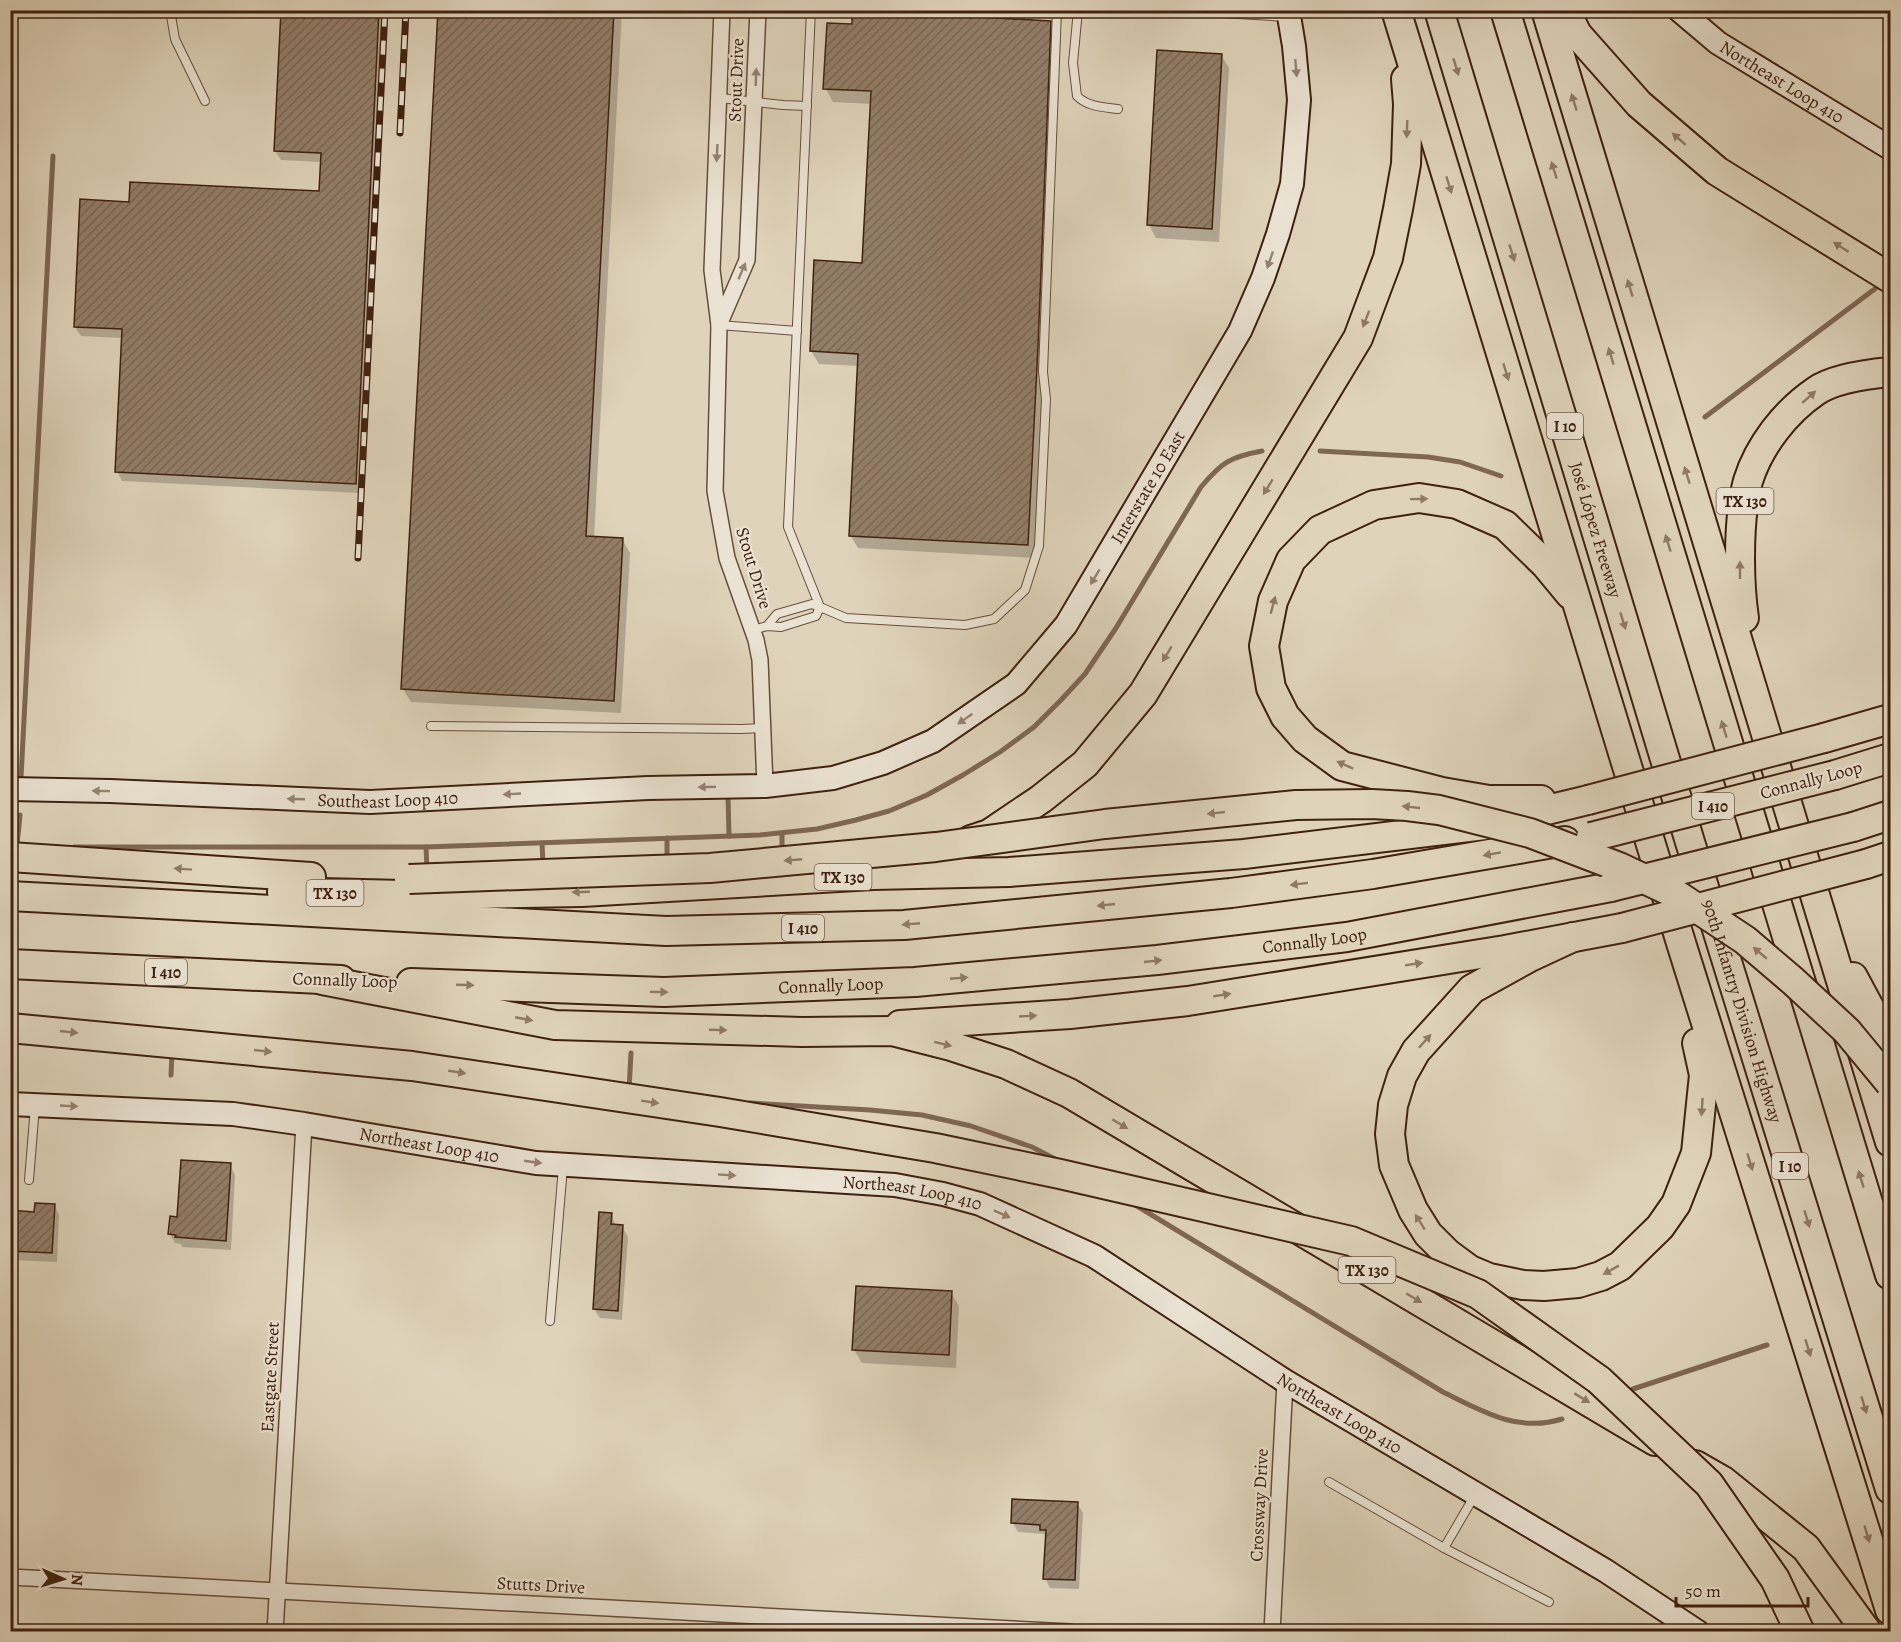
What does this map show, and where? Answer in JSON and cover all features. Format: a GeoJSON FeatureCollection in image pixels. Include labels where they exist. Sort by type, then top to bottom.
{"type":"FeatureCollection","features":[{"type":"Feature","properties":{"kind":"highway","name":"José López Freeway"},"geometry":{"type":"LineString","coordinates":[[1439,10],[1690,842]]}},
{"type":"Feature","properties":{"kind":"highway"},"geometry":{"type":"LineString","coordinates":[[1505,10],[1890,1275]]}},
{"type":"Feature","properties":{"kind":"highway"},"geometry":{"type":"LineString","coordinates":[[1546,10],[1760,711]]}},
{"type":"Feature","properties":{"kind":"highway"},"geometry":{"type":"LineString","coordinates":[[1564,10],[1577,34],[1639,104],[1718,171],[1890,278]]}},
{"type":"Feature","properties":{"kind":"highway"},"geometry":{"type":"LineString","coordinates":[[1399,20],[1682,946],[1890,1610]]}},
{"type":"Feature","properties":{"kind":"highway"},"geometry":{"type":"LineString","coordinates":[[873,875],[989,834],[1041,799],[1085,764],[1143,694],[1358,338],[1366,317],[1388,258],[1406,164],[1408,104],[1399,20]]}},
{"type":"Feature","properties":{"kind":"highway","name":"TX 130"},"geometry":{"type":"LineString","coordinates":[[1890,372],[1844,380],[1817,390],[1786,417],[1763,447],[1748,482],[1740,527],[1740,597],[1760,711],[1890,1142]]}},
{"type":"Feature","properties":{"kind":"highway"},"geometry":{"type":"LineString","coordinates":[[1576,602],[1546,565],[1505,525],[1457,504],[1419,498],[1374,505],[1320,530],[1291,560],[1273,601],[1264,646],[1271,688],[1285,716],[1305,739],[1342,766],[1442,792],[1488,800],[1588,800]]}},
{"type":"Feature","properties":{"kind":"highway","name":"TX 130"},"geometry":{"type":"LineString","coordinates":[[10,880],[263,892],[403,895],[582,892],[873,875],[1009,872],[1244,854],[1485,825],[1588,800],[1883,721]]}},
{"type":"Feature","properties":{"kind":"highway","name":"Connally Loop"},"geometry":{"type":"LineString","coordinates":[[10,896],[666,932],[892,926],[1231,893],[1373,874],[1591,837],[1835,775],[1890,758]]}},
{"type":"Feature","properties":{"kind":"highway"},"geometry":{"type":"LineString","coordinates":[[10,857],[312,877],[409,879],[710,868],[936,847],[1105,824],[1296,805],[1407,806],[1439,810],[1530,833],[1619,867],[1674,893],[1745,940],[1794,981],[1847,1031],[1890,1083]]}},
{"type":"Feature","properties":{"kind":"highway","name":"Connally Loop"},"geometry":{"type":"LineString","coordinates":[[10,964],[322,980],[664,992],[915,982],[1157,960],[1347,937],[1611,887],[1853,827],[1890,815]]}},
{"type":"Feature","properties":{"kind":"highway","name":"90th Infantry Division Highway"},"geometry":{"type":"LineString","coordinates":[[1690,842],[1890,1489]]}},
{"type":"Feature","properties":{"kind":"highway"},"geometry":{"type":"LineString","coordinates":[[802,1032],[1070,1014],[1188,1001],[1505,950],[1622,928],[1878,860]]}},
{"type":"Feature","properties":{"kind":"highway"},"geometry":{"type":"LineString","coordinates":[[1825,927],[1890,1046]]}},
{"type":"Feature","properties":{"kind":"highway"},"geometry":{"type":"LineString","coordinates":[[1573,937],[1530,957],[1472,989],[1416,1051],[1402,1076],[1393,1105],[1390,1134],[1394,1165],[1413,1210],[1428,1234],[1447,1254],[1470,1270],[1490,1278],[1523,1285],[1578,1283],[1601,1276],[1620,1266],[1659,1227],[1676,1204],[1696,1153],[1704,1075],[1682,946]]}},
{"type":"Feature","properties":{"kind":"highway","name":"TX 130"},"geometry":{"type":"LineString","coordinates":[[322,980],[555,1025],[802,1032],[892,1031],[951,1046],[1006,1064],[1069,1094],[1723,1481],[1806,1548],[1867,1632]]}},
{"type":"Feature","properties":{"kind":"highway"},"geometry":{"type":"LineString","coordinates":[[10,1028],[412,1066],[720,1112],[946,1150],[1351,1240],[1478,1294],[1599,1380],[1709,1484],[1775,1579],[1800,1632]]}},
{"type":"Feature","properties":{"kind":"main road","name":"Northeast Loop 410"},"geometry":{"type":"LineString","coordinates":[[1679,10],[1718,43],[1890,146]]}},
{"type":"Feature","properties":{"kind":"main road","name":"Interstate 10 East"},"geometry":{"type":"LineString","coordinates":[[765,786],[833,778],[883,763],[933,741],[1016,684],[1066,625],[1240,331],[1263,278],[1292,184],[1299,100],[1294,46],[1288,14]]}},
{"type":"Feature","properties":{"kind":"main road","name":"Southeast Loop 410"},"geometry":{"type":"LineString","coordinates":[[10,789],[370,801],[648,788],[765,786]]}},
{"type":"Feature","properties":{"kind":"main road","name":"Northeast Loop 410"},"geometry":{"type":"LineString","coordinates":[[10,1104],[233,1114],[536,1163],[895,1185],[980,1204],[1094,1256],[1285,1381],[1606,1571],[1698,1632]]}},
{"type":"Feature","properties":{"kind":"street","name":"Stout Drive"},"geometry":{"type":"LineString","coordinates":[[722,10],[712,270],[719,325],[715,491],[727,558],[760,628],[765,786]]}},
{"type":"Feature","properties":{"kind":"street","name":"Stout Drive"},"geometry":{"type":"LineString","coordinates":[[719,325],[747,260],[758,10]]}},
{"type":"Feature","properties":{"kind":"street","name":"Eastgate Street"},"geometry":{"type":"LineString","coordinates":[[275,1632],[304,1124]]}},
{"type":"Feature","properties":{"kind":"street","name":"Crossway Drive"},"geometry":{"type":"LineString","coordinates":[[1272,1632],[1285,1381]]}},
{"type":"Feature","properties":{"kind":"street","name":"Stutts Drive"},"geometry":{"type":"LineString","coordinates":[[10,1577],[1070,1632]]}},
{"type":"Feature","properties":{"kind":"lane"},"geometry":{"type":"LineString","coordinates":[[170,10],[175,39],[205,101]]}},
{"type":"Feature","properties":{"kind":"lane"},"geometry":{"type":"LineString","coordinates":[[760,628],[781,627],[816,615],[816,605],[788,528],[811,10]]}},
{"type":"Feature","properties":{"kind":"lane"},"geometry":{"type":"LineString","coordinates":[[760,628],[777,614],[816,605],[846,618],[965,625],[994,619],[1025,590],[1039,546],[1046,399],[1043,372],[1057,10]]}},
{"type":"Feature","properties":{"kind":"lane"},"geometry":{"type":"LineString","coordinates":[[1078,10],[1073,63],[1077,96],[1082,101],[1093,105],[1118,109]]}},
{"type":"Feature","properties":{"kind":"lane"},"geometry":{"type":"LineString","coordinates":[[1172,10],[1288,14]]}},
{"type":"Feature","properties":{"kind":"lane"},"geometry":{"type":"LineString","coordinates":[[720,98],[807,106]]}},
{"type":"Feature","properties":{"kind":"lane"},"geometry":{"type":"LineString","coordinates":[[719,325],[797,331]]}},
{"type":"Feature","properties":{"kind":"lane"},"geometry":{"type":"LineString","coordinates":[[431,726],[763,728]]}},
{"type":"Feature","properties":{"kind":"lane"},"geometry":{"type":"LineString","coordinates":[[29,1180],[35,1105]]}},
{"type":"Feature","properties":{"kind":"lane"},"geometry":{"type":"LineString","coordinates":[[550,1321],[563,1165]]}},
{"type":"Feature","properties":{"kind":"lane"},"geometry":{"type":"LineString","coordinates":[[1329,1482],[1444,1548],[1550,1602]]}},
{"type":"Feature","properties":{"kind":"lane"},"geometry":{"type":"LineString","coordinates":[[1444,1548],[1476,1494]]}},
{"type":"Feature","properties":{"kind":"building"},"geometry":{"type":"Polygon","coordinates":[[[281,10],[379,10],[356,484],[115,472],[122,329],[74,327],[80,199],[129,202],[130,182],[319,191],[321,153],[274,151],[281,10]]]}},
{"type":"Feature","properties":{"kind":"building"},"geometry":{"type":"Polygon","coordinates":[[[438,10],[614,10],[586,536],[623,538],[614,701],[401,689],[438,10]]]}},
{"type":"Feature","properties":{"kind":"building"},"geometry":{"type":"Polygon","coordinates":[[[852,10],[1051,21],[1028,545],[849,536],[858,354],[810,351],[814,260],[862,263],[871,91],[823,89],[827,23],[852,24],[852,10]]]}},
{"type":"Feature","properties":{"kind":"building"},"geometry":{"type":"Polygon","coordinates":[[[1157,50],[1222,54],[1212,229],[1147,225],[1157,50]]]}},
{"type":"Feature","properties":{"kind":"building"},"geometry":{"type":"Polygon","coordinates":[[[181,1160],[231,1163],[226,1241],[175,1237],[176,1235],[168,1234],[170,1216],[177,1217],[181,1160]]]}},
{"type":"Feature","properties":{"kind":"building"},"geometry":{"type":"Polygon","coordinates":[[[35,1203],[55,1204],[52,1253],[10,1251],[10,1210],[34,1212],[35,1203]]]}},
{"type":"Feature","properties":{"kind":"building"},"geometry":{"type":"Polygon","coordinates":[[[599,1212],[612,1213],[611,1224],[623,1225],[618,1311],[593,1309],[599,1212]]]}},
{"type":"Feature","properties":{"kind":"building"},"geometry":{"type":"Polygon","coordinates":[[[856,1286],[952,1291],[949,1355],[852,1350],[856,1286]]]}},
{"type":"Feature","properties":{"kind":"building"},"geometry":{"type":"Polygon","coordinates":[[[1012,1499],[1078,1502],[1075,1580],[1043,1579],[1046,1530],[1040,1530],[1040,1525],[1011,1523],[1012,1499]]]}},
{"type":"Feature","properties":{"kind":"waterway"},"geometry":{"type":"LineString","coordinates":[[21,778],[53,156]]}},
{"type":"Feature","properties":{"kind":"waterway"},"geometry":{"type":"LineString","coordinates":[[1705,417],[1876,288]]}},
{"type":"Feature","properties":{"kind":"waterway"},"geometry":{"type":"LineString","coordinates":[[74,847],[426,847],[760,835],[817,829],[889,811],[927,795],[963,775],[1034,727],[1085,674],[1116,628],[1201,487],[1227,462],[1262,451]]}},
{"type":"Feature","properties":{"kind":"waterway"},"geometry":{"type":"LineString","coordinates":[[1320,451],[1428,457],[1460,462],[1501,476]]}},
{"type":"Feature","properties":{"kind":"waterway"},"geometry":{"type":"LineString","coordinates":[[728,797],[729,836]]}},
{"type":"Feature","properties":{"kind":"waterway"},"geometry":{"type":"LineString","coordinates":[[17,845],[20,815]]}},
{"type":"Feature","properties":{"kind":"waterway"},"geometry":{"type":"LineString","coordinates":[[782,834],[782,854]]}},
{"type":"Feature","properties":{"kind":"waterway"},"geometry":{"type":"LineString","coordinates":[[667,838],[667,861]]}},
{"type":"Feature","properties":{"kind":"waterway"},"geometry":{"type":"LineString","coordinates":[[542,843],[543,864]]}},
{"type":"Feature","properties":{"kind":"waterway"},"geometry":{"type":"LineString","coordinates":[[426,847],[427,869]]}},
{"type":"Feature","properties":{"kind":"waterway"},"geometry":{"type":"LineString","coordinates":[[171,1075],[172,1053]]}},
{"type":"Feature","properties":{"kind":"waterway"},"geometry":{"type":"LineString","coordinates":[[629,1090],[631,1053]]}},
{"type":"Feature","properties":{"kind":"waterway"},"geometry":{"type":"LineString","coordinates":[[750,1103],[922,1115],[971,1126],[1032,1147],[1059,1161]]}},
{"type":"Feature","properties":{"kind":"waterway"},"geometry":{"type":"LineString","coordinates":[[1132,1203],[1443,1392],[1486,1413],[1515,1422],[1546,1423],[1562,1419]]}},
{"type":"Feature","properties":{"kind":"waterway"},"geometry":{"type":"LineString","coordinates":[[1633,1389],[1767,1345]]}},
{"type":"Feature","properties":{"kind":"railway"},"geometry":{"type":"LineString","coordinates":[[358,558],[385,10]]}},
{"type":"Feature","properties":{"kind":"railway"},"geometry":{"type":"LineString","coordinates":[[400,133],[406,10]]}}]}
